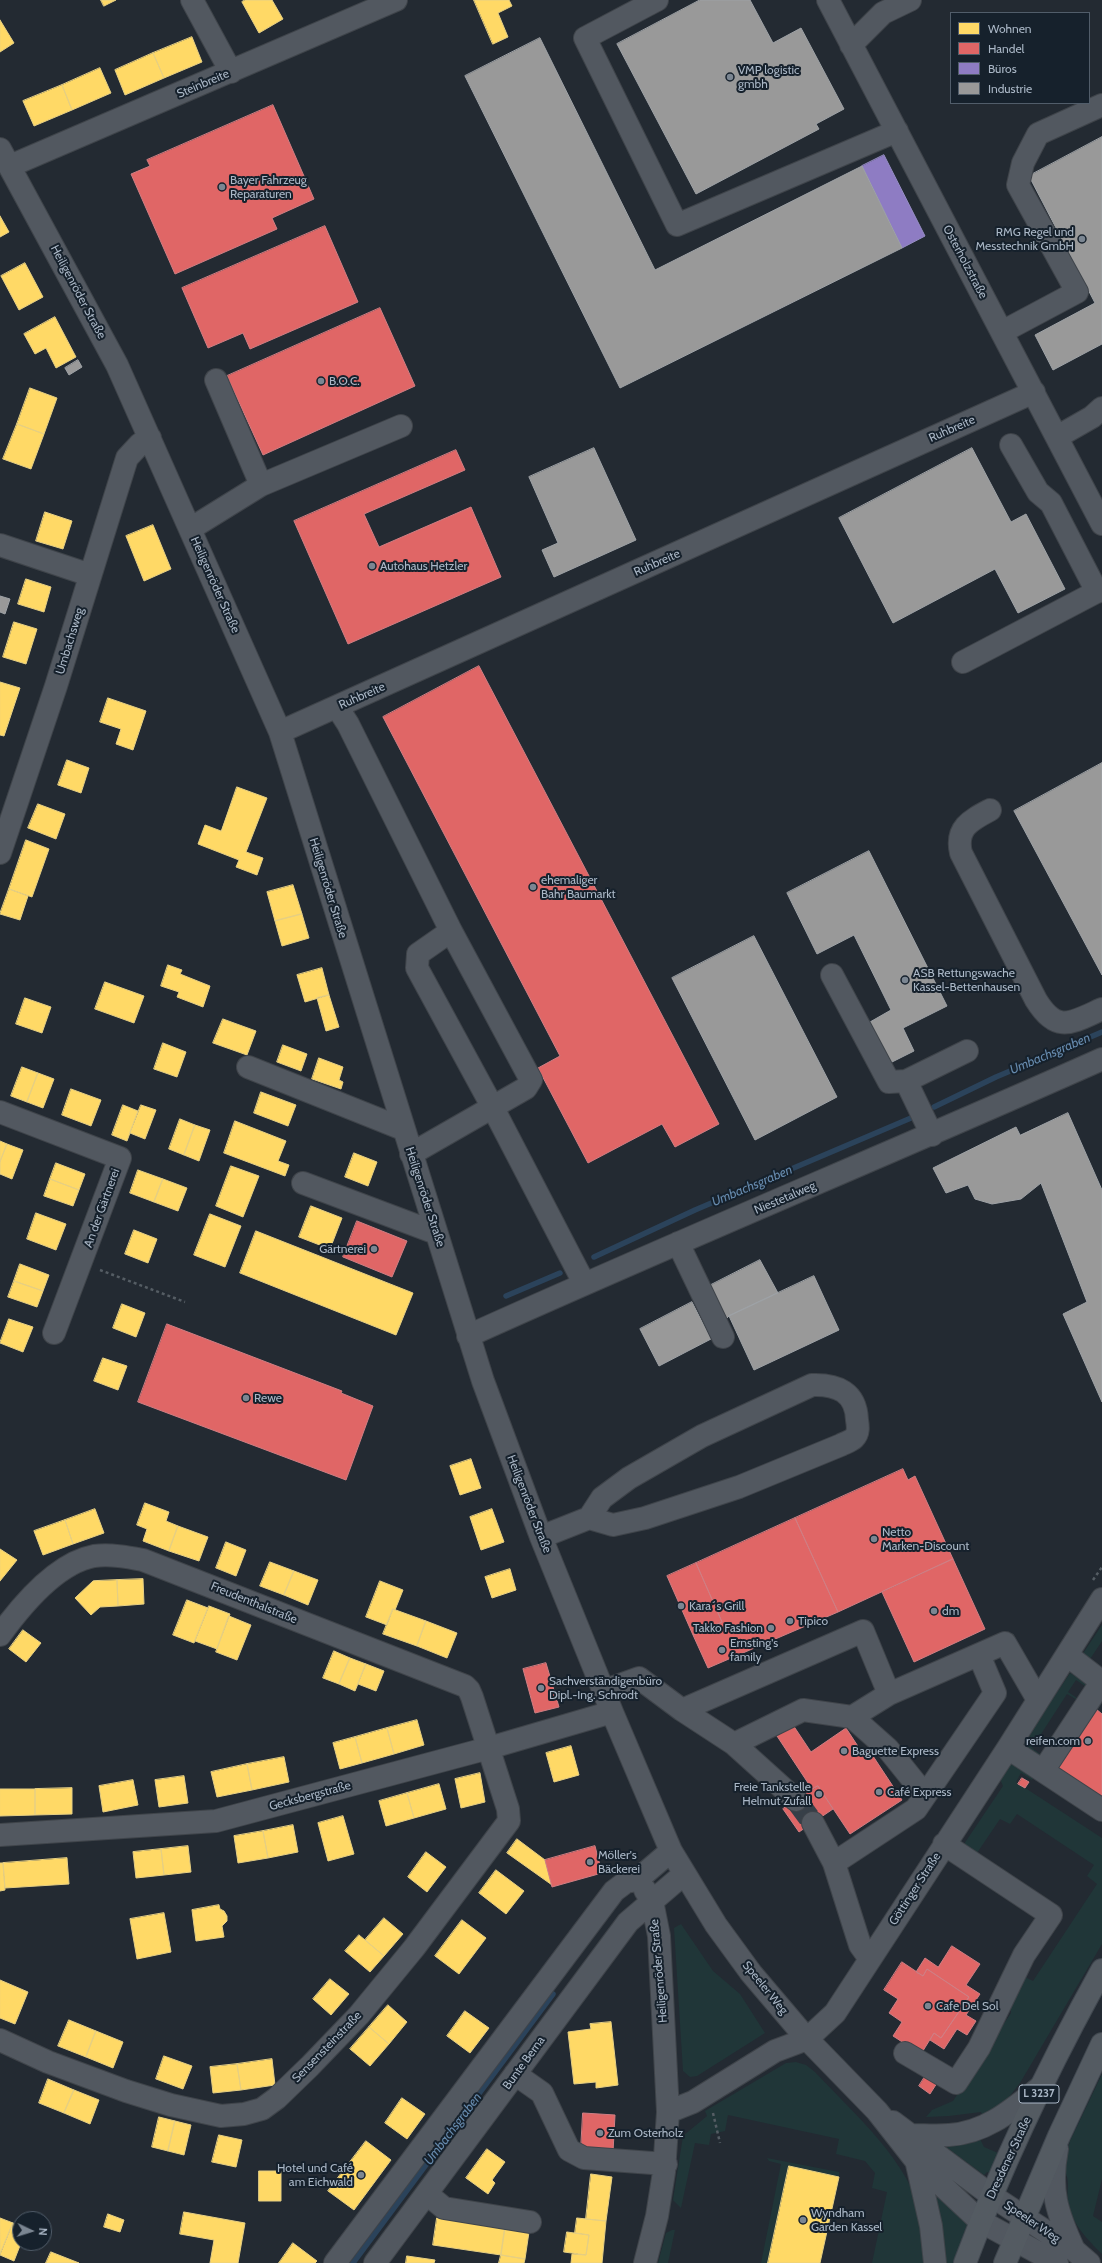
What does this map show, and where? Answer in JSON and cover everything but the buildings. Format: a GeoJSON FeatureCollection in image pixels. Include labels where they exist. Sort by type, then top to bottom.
{"type":"FeatureCollection","features":[{"type":"Feature","properties":{"kind":"main road","name":"Dresdener Straße"},"geometry":{"type":"LineString","coordinates":[[965,2263],[980,2221],[1043,2085],[1102,1970]]}},
{"type":"Feature","properties":{"kind":"main road","name":"L 3237"},"geometry":{"type":"LineString","coordinates":[[1005,2263],[1059,2136],[1102,2044]]}},
{"type":"Feature","properties":{"kind":"street"},"geometry":{"type":"LineString","coordinates":[[192,0],[231,72]]}},
{"type":"Feature","properties":{"kind":"street","name":"Steinbreite"},"geometry":{"type":"LineString","coordinates":[[5,158],[231,72],[396,0]]}},
{"type":"Feature","properties":{"kind":"street"},"geometry":{"type":"LineString","coordinates":[[657,0],[585,38],[677,225],[897,131]]}},
{"type":"Feature","properties":{"kind":"street","name":"Osterholzstraße"},"geometry":{"type":"LineString","coordinates":[[828,0],[1102,524]]}},
{"type":"Feature","properties":{"kind":"street"},"geometry":{"type":"LineString","coordinates":[[851,45],[883,13],[910,0]]}},
{"type":"Feature","properties":{"kind":"street"},"geometry":{"type":"LineString","coordinates":[[1002,332],[1077,292],[1018,185],[1023,163],[1038,134],[1102,105]]}},
{"type":"Feature","properties":{"kind":"street","name":"Heiligenröder Straße"},"geometry":{"type":"LineString","coordinates":[[5,158],[117,365],[280,732],[483,1381],[541,1537],[603,1691],[671,1850]]}},
{"type":"Feature","properties":{"kind":"street"},"geometry":{"type":"LineString","coordinates":[[216,380],[261,485]]}},
{"type":"Feature","properties":{"kind":"street","name":"Ruhbreite"},"geometry":{"type":"LineString","coordinates":[[280,732],[337,708],[1034,392]]}},
{"type":"Feature","properties":{"kind":"street"},"geometry":{"type":"LineString","coordinates":[[1056,437],[1092,417],[1102,408]]}},
{"type":"Feature","properties":{"kind":"street"},"geometry":{"type":"LineString","coordinates":[[190,529],[261,485],[402,426]]}},
{"type":"Feature","properties":{"kind":"street","name":"Umbachsweg"},"geometry":{"type":"LineString","coordinates":[[0,853],[56,686],[127,458],[140,444],[150,438]]}},
{"type":"Feature","properties":{"kind":"street"},"geometry":{"type":"LineString","coordinates":[[963,662],[1099,590],[1051,503],[1038,492],[1011,445]]}},
{"type":"Feature","properties":{"kind":"street"},"geometry":{"type":"LineString","coordinates":[[0,545],[90,575]]}},
{"type":"Feature","properties":{"kind":"street"},"geometry":{"type":"LineString","coordinates":[[337,708],[348,724],[451,931],[531,1080],[526,1088],[492,1106],[411,1154]]}},
{"type":"Feature","properties":{"kind":"street"},"geometry":{"type":"LineString","coordinates":[[990,810],[964,826],[959,844],[961,853],[1036,1000],[1044,1013],[1053,1021],[1064,1023],[1080,1019],[1102,1010]]}},
{"type":"Feature","properties":{"kind":"street"},"geometry":{"type":"LineString","coordinates":[[451,931],[418,954],[417,968],[492,1106],[584,1284]]}},
{"type":"Feature","properties":{"kind":"street"},"geometry":{"type":"LineString","coordinates":[[832,975],[889,1082],[906,1081],[967,1051]]}},
{"type":"Feature","properties":{"kind":"street","name":"Niestetalweg"},"geometry":{"type":"LineString","coordinates":[[468,1336],[678,1243],[932,1135],[1102,1059]]}},
{"type":"Feature","properties":{"kind":"street"},"geometry":{"type":"LineString","coordinates":[[248,1067],[403,1128]]}},
{"type":"Feature","properties":{"kind":"street"},"geometry":{"type":"LineString","coordinates":[[906,1081],[932,1135]]}},
{"type":"Feature","properties":{"kind":"street","name":"An der Gärtnerei"},"geometry":{"type":"LineString","coordinates":[[0,1112],[120,1158],[82,1264],[54,1333]]}},
{"type":"Feature","properties":{"kind":"street"},"geometry":{"type":"LineString","coordinates":[[303,1183],[436,1233]]}},
{"type":"Feature","properties":{"kind":"street"},"geometry":{"type":"LineString","coordinates":[[678,1243],[723,1337]]}},
{"type":"Feature","properties":{"kind":"street"},"geometry":{"type":"LineString","coordinates":[[541,1537],[588,1518],[602,1498],[629,1478],[702,1436],[812,1385],[829,1384],[841,1390],[853,1400],[857,1412],[858,1430],[855,1437],[840,1445],[739,1487],[645,1518],[613,1526],[588,1518]]}},
{"type":"Feature","properties":{"kind":"street","name":"Freudenthalstraße"},"geometry":{"type":"LineString","coordinates":[[0,1635],[16,1613],[37,1591],[76,1562],[94,1556],[119,1555],[143,1560],[465,1686],[469,1690],[472,1698],[488,1748]]}},
{"type":"Feature","properties":{"kind":"street","name":"Göttinger Straße"},"geometry":{"type":"LineString","coordinates":[[668,2112],[693,2102],[774,2051],[807,2039],[835,2013],[1008,1748],[1102,1599]]}},
{"type":"Feature","properties":{"kind":"street"},"geometry":{"type":"LineString","coordinates":[[682,1710],[863,1631],[889,1694]]}},
{"type":"Feature","properties":{"kind":"street"},"geometry":{"type":"LineString","coordinates":[[852,1716],[889,1694],[1005,1643],[1038,1700]]}},
{"type":"Feature","properties":{"kind":"street"},"geometry":{"type":"LineString","coordinates":[[834,1863],[916,1808],[995,1693],[979,1655]]}},
{"type":"Feature","properties":{"kind":"street"},"geometry":{"type":"LineString","coordinates":[[1044,1771],[1102,1681],[1067,1655]]}},
{"type":"Feature","properties":{"kind":"street"},"geometry":{"type":"LineString","coordinates":[[603,1691],[640,1678],[682,1710],[734,1744],[796,1800]]}},
{"type":"Feature","properties":{"kind":"street"},"geometry":{"type":"LineString","coordinates":[[734,1744],[803,1710],[852,1716],[888,1749],[925,1795]]}},
{"type":"Feature","properties":{"kind":"street","name":"Gecksbergstraße"},"geometry":{"type":"LineString","coordinates":[[0,1835],[216,1821],[488,1748],[612,1712]]}},
{"type":"Feature","properties":{"kind":"street","name":"Sensensteinstraße"},"geometry":{"type":"LineString","coordinates":[[0,2040],[48,2062],[126,2091],[171,2105],[221,2116],[244,2114],[262,2109],[277,2098],[359,2015],[414,1948],[509,1821],[508,1809],[488,1748]]}},
{"type":"Feature","properties":{"kind":"street"},"geometry":{"type":"LineString","coordinates":[[1008,1748],[1102,1810]]}},
{"type":"Feature","properties":{"kind":"street"},"geometry":{"type":"LineString","coordinates":[[813,1823],[834,1863],[860,1945],[870,1960]]}},
{"type":"Feature","properties":{"kind":"street"},"geometry":{"type":"LineString","coordinates":[[905,2054],[956,2083],[979,2048],[1024,1956],[1051,1915],[944,1844]]}},
{"type":"Feature","properties":{"kind":"street"},"geometry":{"type":"LineString","coordinates":[[335,2263],[614,1890],[626,1882],[637,1880],[671,1850]]}},
{"type":"Feature","properties":{"kind":"street","name":"Speeler Weg"},"geometry":{"type":"LineString","coordinates":[[671,1850],[684,1874],[716,1925],[752,1974],[807,2039],[877,2111],[917,2162],[980,2221],[1014,2241],[1073,2259]]}},
{"type":"Feature","properties":{"kind":"street","name":"Bunte Berna"},"geometry":{"type":"LineString","coordinates":[[376,2263],[628,1922],[684,1874]]}},
{"type":"Feature","properties":{"kind":"street","name":"Heiligenröder Straße"},"geometry":{"type":"LineString","coordinates":[[637,1880],[652,1901],[659,1941],[668,2112],[666,2164],[657,2216],[645,2263]]}},
{"type":"Feature","properties":{"kind":"street"},"geometry":{"type":"LineString","coordinates":[[515,2074],[542,2093],[569,2150],[584,2158],[666,2164]]}},
{"type":"Feature","properties":{"kind":"street"},"geometry":{"type":"LineString","coordinates":[[911,2135],[949,2135],[977,2129],[993,2122],[1043,2085]]}},
{"type":"Feature","properties":{"kind":"street","name":"Speeler Weg"},"geometry":{"type":"LineString","coordinates":[[877,2111],[1024,2218],[1073,2259]]}},
{"type":"Feature","properties":{"kind":"street"},"geometry":{"type":"LineString","coordinates":[[1059,2136],[1053,2170],[1053,2192],[1057,2211],[1073,2259]]}},
{"type":"Feature","properties":{"kind":"street"},"geometry":{"type":"LineString","coordinates":[[917,2162],[931,2226],[935,2263]]}},
{"type":"Feature","properties":{"kind":"street"},"geometry":{"type":"LineString","coordinates":[[427,2194],[444,2208],[530,2222]]}},
{"type":"Feature","properties":{"kind":"path"},"geometry":{"type":"LineString","coordinates":[[82,1264],[185,1302]]}},
{"type":"Feature","properties":{"kind":"path"},"geometry":{"type":"LineString","coordinates":[[708,2093],[720,2143]]}},
{"type":"Feature","properties":{"kind":"green space"},"geometry":{"type":"Polygon","coordinates":[[[1102,1625],[1102,1641],[1088,1662],[1082,1655],[1102,1625]]]}},
{"type":"Feature","properties":{"kind":"green space"},"geometry":{"type":"Polygon","coordinates":[[[1070,1673],[1090,1684],[1088,1688],[1076,1680],[1068,1692],[1080,1700],[1079,1701],[1067,1694],[1032,1748],[1043,1756],[1041,1757],[1026,1749],[1023,1744],[1070,1673]]]}},
{"type":"Feature","properties":{"kind":"green space"},"geometry":{"type":"Polygon","coordinates":[[[1011,1763],[1035,1775],[1032,1780],[1021,1773],[1016,1782],[1102,1838],[1102,1944],[1020,2083],[1009,2097],[984,2119],[981,2112],[926,2117],[932,2110],[953,2101],[1011,2013],[1011,1996],[1019,1974],[1033,1981],[1097,1884],[1087,1876],[1094,1865],[1017,1814],[1010,1824],[1000,1819],[977,1853],[962,1847],[1003,1786],[1000,1779],[1011,1763]]]}},
{"type":"Feature","properties":{"kind":"green space"},"geometry":{"type":"Polygon","coordinates":[[[681,1924],[713,1971],[740,1994],[765,2033],[697,2076],[690,2077],[683,2071],[674,1928],[681,1924]]]}},
{"type":"Feature","properties":{"kind":"green space"},"geometry":{"type":"Polygon","coordinates":[[[796,2062],[806,2065],[815,2072],[863,2122],[894,2159],[916,2199],[922,2220],[925,2263],[872,2263],[887,2192],[872,2188],[875,2173],[865,2161],[836,2154],[839,2139],[728,2115],[725,2131],[711,2134],[709,2145],[695,2143],[681,2208],[673,2200],[683,2136],[707,2116],[705,2111],[786,2063],[796,2062]]]}},
{"type":"Feature","properties":{"kind":"green space"},"geometry":{"type":"Polygon","coordinates":[[[1102,2074],[1102,2179],[1093,2216],[1102,2222],[1102,2254],[1086,2237],[1073,2218],[1068,2203],[1068,2180],[1062,2168],[1070,2141],[1102,2074]]]}},
{"type":"Feature","properties":{"kind":"green space"},"geometry":{"type":"Polygon","coordinates":[[[980,2139],[984,2147],[998,2153],[990,2173],[987,2172],[984,2175],[946,2147],[980,2139]]]}},
{"type":"Feature","properties":{"kind":"green space"},"geometry":{"type":"Polygon","coordinates":[[[767,2158],[839,2172],[839,2177],[789,2166],[768,2263],[761,2263],[781,2164],[769,2161],[767,2158]]]}},
{"type":"Feature","properties":{"kind":"green space"},"geometry":{"type":"Polygon","coordinates":[[[935,2193],[968,2223],[953,2263],[943,2263],[935,2193]]]}},
{"type":"Feature","properties":{"kind":"green space"},"geometry":{"type":"Polygon","coordinates":[[[675,2230],[668,2263],[658,2263],[666,2233],[675,2230]]]}},
{"type":"Feature","properties":{"kind":"waterway","name":"Umbachsgraben"},"geometry":{"type":"LineString","coordinates":[[934,1107],[996,1077],[1102,1032]]}},
{"type":"Feature","properties":{"kind":"waterway","name":"Umbachsgraben"},"geometry":{"type":"LineString","coordinates":[[594,1257],[695,1210],[911,1118]]}},
{"type":"Feature","properties":{"kind":"waterway","name":"Umbachsgraben"},"geometry":{"type":"LineString","coordinates":[[506,1296],[560,1273]]}},
{"type":"Feature","properties":{"kind":"waterway","name":"Umbachsgraben"},"geometry":{"type":"LineString","coordinates":[[353,2263],[553,1994]]}},
{"type":"Feature","properties":{"kind":"tunnel"},"geometry":{"type":"LineString","coordinates":[[796,1800],[813,1823]]}},
{"type":"Feature","properties":{"kind":"place","name":"VMP logistic gmbh"},"geometry":{"type":"Point","coordinates":[730,77]}},
{"type":"Feature","properties":{"kind":"place","name":"Bayer Fahrzeug Reparaturen"},"geometry":{"type":"Point","coordinates":[222,187]}},
{"type":"Feature","properties":{"kind":"place","name":"RMG Regel und Messtechnik GmbH"},"geometry":{"type":"Point","coordinates":[1082,239]}},
{"type":"Feature","properties":{"kind":"place","name":"B.O.C."},"geometry":{"type":"Point","coordinates":[321,381]}},
{"type":"Feature","properties":{"kind":"place","name":"Autohaus Hetzler"},"geometry":{"type":"Point","coordinates":[372,566]}},
{"type":"Feature","properties":{"kind":"place","name":"ehemaliger Bahr Baumarkt"},"geometry":{"type":"Point","coordinates":[533,887]}},
{"type":"Feature","properties":{"kind":"place","name":"ASB Rettungswache Kassel-Bettenhausen"},"geometry":{"type":"Point","coordinates":[905,980]}},
{"type":"Feature","properties":{"kind":"place","name":"Gärtnerei"},"geometry":{"type":"Point","coordinates":[374,1249]}},
{"type":"Feature","properties":{"kind":"place","name":"Rewe"},"geometry":{"type":"Point","coordinates":[246,1398]}},
{"type":"Feature","properties":{"kind":"place","name":"Netto Marken-Discount"},"geometry":{"type":"Point","coordinates":[874,1539]}},
{"type":"Feature","properties":{"kind":"place","name":"Kara´s Grill"},"geometry":{"type":"Point","coordinates":[681,1606]}},
{"type":"Feature","properties":{"kind":"place","name":"dm"},"geometry":{"type":"Point","coordinates":[934,1611]}},
{"type":"Feature","properties":{"kind":"place","name":"Tipico"},"geometry":{"type":"Point","coordinates":[790,1621]}},
{"type":"Feature","properties":{"kind":"place","name":"Takko Fashion"},"geometry":{"type":"Point","coordinates":[771,1628]}},
{"type":"Feature","properties":{"kind":"place","name":"Ernsting's family"},"geometry":{"type":"Point","coordinates":[722,1650]}},
{"type":"Feature","properties":{"kind":"place","name":"Sachverständigenbüro Dipl.-Ing. Schrodt"},"geometry":{"type":"Point","coordinates":[541,1688]}},
{"type":"Feature","properties":{"kind":"place","name":"reifen.com"},"geometry":{"type":"Point","coordinates":[1088,1741]}},
{"type":"Feature","properties":{"kind":"place","name":"Baguette Express"},"geometry":{"type":"Point","coordinates":[844,1751]}},
{"type":"Feature","properties":{"kind":"place","name":"Café Express"},"geometry":{"type":"Point","coordinates":[879,1792]}},
{"type":"Feature","properties":{"kind":"place","name":"Freie Tankstelle Helmut Zufall"},"geometry":{"type":"Point","coordinates":[819,1794]}},
{"type":"Feature","properties":{"kind":"place","name":"Möller's Bäckerei"},"geometry":{"type":"Point","coordinates":[590,1862]}},
{"type":"Feature","properties":{"kind":"place","name":"Cafe Del Sol"},"geometry":{"type":"Point","coordinates":[928,2006]}},
{"type":"Feature","properties":{"kind":"place","name":"Zum Osterholz"},"geometry":{"type":"Point","coordinates":[600,2133]}},
{"type":"Feature","properties":{"kind":"place","name":"Hotel und Café am Eichwald"},"geometry":{"type":"Point","coordinates":[361,2175]}},
{"type":"Feature","properties":{"kind":"place","name":"Wyndham Garden Kassel"},"geometry":{"type":"Point","coordinates":[803,2220]}}]}
